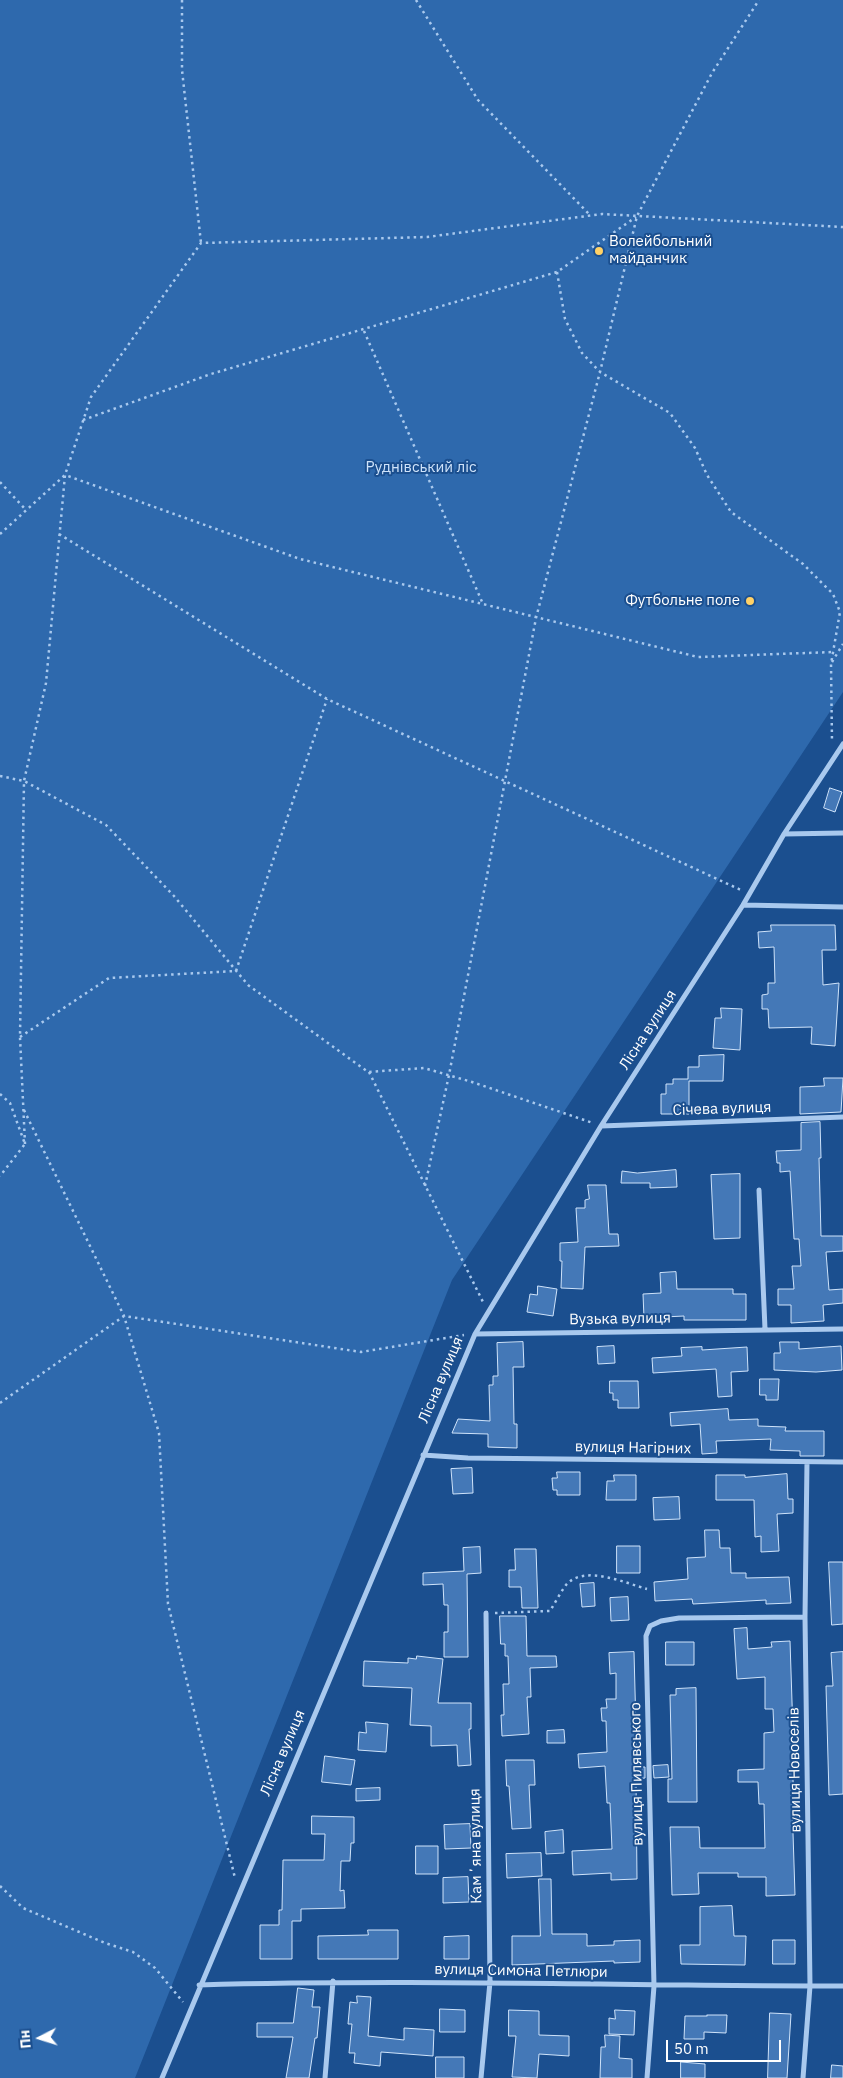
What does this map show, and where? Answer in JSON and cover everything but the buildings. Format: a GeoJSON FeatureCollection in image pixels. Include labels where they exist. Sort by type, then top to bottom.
{"type":"FeatureCollection","features":[{"type":"Feature","properties":{"kind":"street","name":"Лісна вулиця"},"geometry":{"type":"LineString","coordinates":[[162,2078],[199,1985],[422,1455],[475,1334],[601,1126],[743,906],[784,834],[832,758],[843,744]]}},
{"type":"Feature","properties":{"kind":"street"},"geometry":{"type":"LineString","coordinates":[[784,834],[843,833]]}},
{"type":"Feature","properties":{"kind":"street"},"geometry":{"type":"LineString","coordinates":[[743,906],[843,907]]}},
{"type":"Feature","properties":{"kind":"street","name":"Січева вулиця"},"geometry":{"type":"LineString","coordinates":[[601,1126],[843,1117]]}},
{"type":"Feature","properties":{"kind":"street"},"geometry":{"type":"LineString","coordinates":[[760,1190],[765,1329]]}},
{"type":"Feature","properties":{"kind":"street","name":"Вузька вулиця"},"geometry":{"type":"LineString","coordinates":[[475,1334],[843,1329]]}},
{"type":"Feature","properties":{"kind":"street","name":"вулиця Нагірних"},"geometry":{"type":"LineString","coordinates":[[422,1455],[468,1458],[843,1462]]}},
{"type":"Feature","properties":{"kind":"street","name":"вулиця Новоселів"},"geometry":{"type":"LineString","coordinates":[[803,2078],[810,1986],[805,1617],[807,1462]]}},
{"type":"Feature","properties":{"kind":"street","name":"Камʼяна вулиця"},"geometry":{"type":"LineString","coordinates":[[482,2078],[490,1982],[486,1613]]}},
{"type":"Feature","properties":{"kind":"street","name":"вулиця Пилявського"},"geometry":{"type":"LineString","coordinates":[[647,2078],[654,1986],[646,1636],[650,1626],[679,1618],[805,1617]]}},
{"type":"Feature","properties":{"kind":"street"},"geometry":{"type":"LineString","coordinates":[[325,2078],[333,1981]]}},
{"type":"Feature","properties":{"kind":"street","name":"вулиця Симона Петлюри"},"geometry":{"type":"LineString","coordinates":[[199,1985],[333,1981],[654,1986],[843,1986]]}},
{"type":"Feature","properties":{"kind":"path"},"geometry":{"type":"LineString","coordinates":[[0,1176],[25,1144],[20,1037],[24,781],[46,683],[65,475],[90,397],[201,242],[182,70],[182,0]]}},
{"type":"Feature","properties":{"kind":"path"},"geometry":{"type":"LineString","coordinates":[[416,0],[478,100],[590,215]]}},
{"type":"Feature","properties":{"kind":"path"},"geometry":{"type":"LineString","coordinates":[[425,1186],[449,1075],[536,618],[600,372],[637,216],[712,73],[759,0]]}},
{"type":"Feature","properties":{"kind":"path"},"geometry":{"type":"LineString","coordinates":[[201,242],[427,237],[602,214],[843,228]]}},
{"type":"Feature","properties":{"kind":"path"},"geometry":{"type":"LineString","coordinates":[[83,420],[211,374],[557,272],[637,216]]}},
{"type":"Feature","properties":{"kind":"path"},"geometry":{"type":"LineString","coordinates":[[557,272],[565,319],[582,353],[600,372],[670,412],[695,448],[707,476],[731,512],[803,564],[833,594],[843,615]]}},
{"type":"Feature","properties":{"kind":"path"},"geometry":{"type":"LineString","coordinates":[[364,330],[483,604]]}},
{"type":"Feature","properties":{"kind":"path"},"geometry":{"type":"LineString","coordinates":[[65,475],[300,559],[698,657],[833,652]]}},
{"type":"Feature","properties":{"kind":"path"},"geometry":{"type":"LineString","coordinates":[[0,534],[65,475]]}},
{"type":"Feature","properties":{"kind":"path"},"geometry":{"type":"LineString","coordinates":[[0,482],[26,510]]}},
{"type":"Feature","properties":{"kind":"path"},"geometry":{"type":"LineString","coordinates":[[59,534],[327,699],[504,783],[750,894]]}},
{"type":"Feature","properties":{"kind":"path"},"geometry":{"type":"LineString","coordinates":[[832,758],[831,664],[840,612]]}},
{"type":"Feature","properties":{"kind":"path"},"geometry":{"type":"LineString","coordinates":[[831,664],[843,644]]}},
{"type":"Feature","properties":{"kind":"path"},"geometry":{"type":"LineString","coordinates":[[236,971],[327,699]]}},
{"type":"Feature","properties":{"kind":"path"},"geometry":{"type":"LineString","coordinates":[[0,776],[24,781],[106,825],[174,896],[248,985],[368,1072],[488,1313]]}},
{"type":"Feature","properties":{"kind":"path"},"geometry":{"type":"LineString","coordinates":[[20,1037],[109,978],[236,971]]}},
{"type":"Feature","properties":{"kind":"path"},"geometry":{"type":"LineString","coordinates":[[368,1072],[424,1068],[601,1126]]}},
{"type":"Feature","properties":{"kind":"path"},"geometry":{"type":"LineString","coordinates":[[0,1094],[10,1103],[25,1144]]}},
{"type":"Feature","properties":{"kind":"path"},"geometry":{"type":"LineString","coordinates":[[23,1108],[124,1316],[159,1433],[168,1604],[239,1892]]}},
{"type":"Feature","properties":{"kind":"path"},"geometry":{"type":"LineString","coordinates":[[0,1403],[124,1316],[362,1352],[475,1334]]}},
{"type":"Feature","properties":{"kind":"path"},"geometry":{"type":"LineString","coordinates":[[486,1613],[550,1611],[567,1584],[578,1577],[598,1574],[647,1589]]}},
{"type":"Feature","properties":{"kind":"path"},"geometry":{"type":"LineString","coordinates":[[0,1886],[23,1908],[105,1943],[133,1952],[155,1968],[190,2009]]}},
{"type":"Feature","properties":{"kind":"green space","name":"Руднівський ліс"},"geometry":{"type":"Polygon","coordinates":[[[0,0],[843,0],[843,692],[452,1280],[135,2078],[0,2078],[0,0]]]}},
{"type":"Feature","properties":{"kind":"place","name":"Волейбольний майданчик"},"geometry":{"type":"Point","coordinates":[599,251]}},
{"type":"Feature","properties":{"kind":"place","name":"Футбольне поле"},"geometry":{"type":"Point","coordinates":[750,601]}}]}
